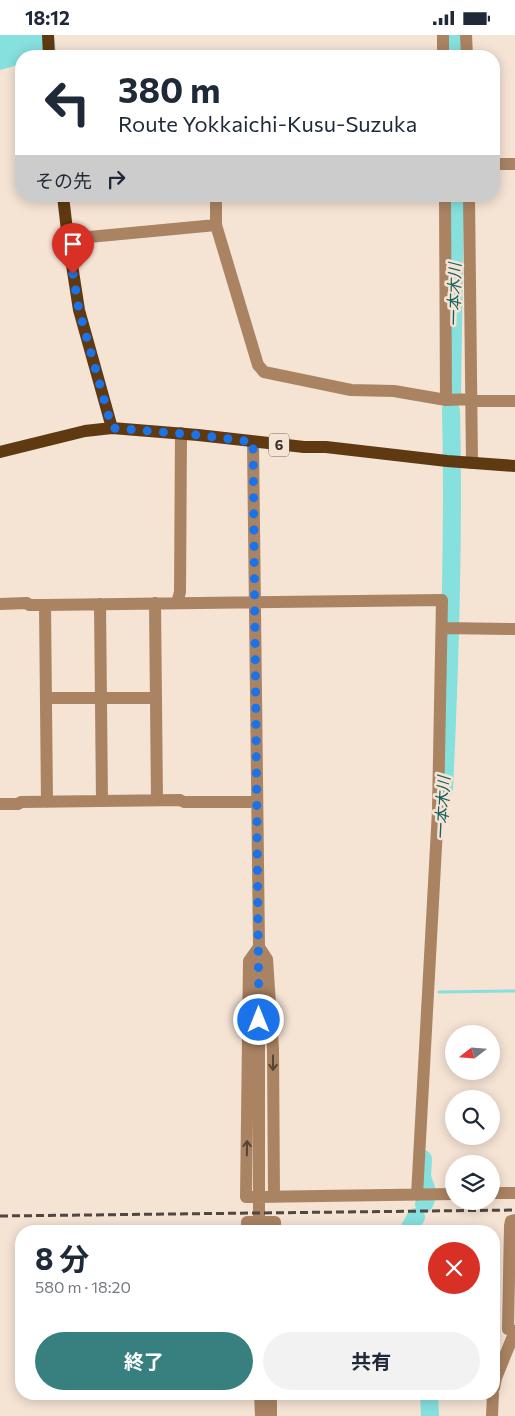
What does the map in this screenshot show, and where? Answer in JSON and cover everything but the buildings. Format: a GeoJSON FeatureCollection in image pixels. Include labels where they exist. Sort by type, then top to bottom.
{"type":"FeatureCollection","features":[{"type":"Feature","properties":{"kind":"main road"},"geometry":{"type":"LineString","coordinates":[[48,35],[49,50]]}},
{"type":"Feature","properties":{"kind":"main road"},"geometry":{"type":"LineString","coordinates":[[65,202],[79,310],[112,428]]}},
{"type":"Feature","properties":{"kind":"main road","name":"6"},"geometry":{"type":"LineString","coordinates":[[0,452],[84,431],[112,428],[181,433],[304,447],[326,447],[446,461],[515,465]]}},
{"type":"Feature","properties":{"kind":"street"},"geometry":{"type":"LineString","coordinates":[[442,35],[443,50]]}},
{"type":"Feature","properties":{"kind":"street"},"geometry":{"type":"LineString","coordinates":[[466,35],[467,50]]}},
{"type":"Feature","properties":{"kind":"street"},"geometry":{"type":"LineString","coordinates":[[500,165],[515,164]]}},
{"type":"Feature","properties":{"kind":"street"},"geometry":{"type":"LineString","coordinates":[[216,202],[216,225],[258,365],[264,372],[351,390],[394,391],[446,400],[515,401]]}},
{"type":"Feature","properties":{"kind":"street"},"geometry":{"type":"LineString","coordinates":[[445,202],[446,400]]}},
{"type":"Feature","properties":{"kind":"street"},"geometry":{"type":"LineString","coordinates":[[469,202],[472,463]]}},
{"type":"Feature","properties":{"kind":"street"},"geometry":{"type":"LineString","coordinates":[[68,239],[216,225]]}},
{"type":"Feature","properties":{"kind":"street"},"geometry":{"type":"LineString","coordinates":[[177,603],[180,592],[181,433]]}},
{"type":"Feature","properties":{"kind":"street"},"geometry":{"type":"LineString","coordinates":[[253,442],[259,947],[259,1225]]}},
{"type":"Feature","properties":{"kind":"street"},"geometry":{"type":"LineString","coordinates":[[0,604],[442,600],[438,810],[416,1195]]}},
{"type":"Feature","properties":{"kind":"street"},"geometry":{"type":"LineString","coordinates":[[155,603],[157,800]]}},
{"type":"Feature","properties":{"kind":"street"},"geometry":{"type":"LineString","coordinates":[[100,604],[102,801]]}},
{"type":"Feature","properties":{"kind":"street"},"geometry":{"type":"LineString","coordinates":[[45,605],[47,802]]}},
{"type":"Feature","properties":{"kind":"street"},"geometry":{"type":"LineString","coordinates":[[442,628],[515,629]]}},
{"type":"Feature","properties":{"kind":"street"},"geometry":{"type":"LineString","coordinates":[[46,698],[156,698]]}},
{"type":"Feature","properties":{"kind":"street"},"geometry":{"type":"LineString","coordinates":[[0,804],[157,800],[256,802]]}},
{"type":"Feature","properties":{"kind":"street"},"geometry":{"type":"LineString","coordinates":[[259,947],[250,961],[246,1197],[445,1195]]}},
{"type":"Feature","properties":{"kind":"street"},"geometry":{"type":"LineString","coordinates":[[259,947],[267,959],[273,1049],[274,1197]]}},
{"type":"Feature","properties":{"kind":"street"},"geometry":{"type":"LineString","coordinates":[[500,1193],[515,1193]]}},
{"type":"Feature","properties":{"kind":"street"},"geometry":{"type":"LineString","coordinates":[[500,1368],[515,1331],[508,1329],[510,1225],[511,1221],[515,1220]]}},
{"type":"Feature","properties":{"kind":"street"},"geometry":{"type":"LineString","coordinates":[[247,1225],[247,1222],[275,1222],[275,1225]]}},
{"type":"Feature","properties":{"kind":"street"},"geometry":{"type":"LineString","coordinates":[[252,1400],[252,1416]]}},
{"type":"Feature","properties":{"kind":"street"},"geometry":{"type":"LineString","coordinates":[[260,1400],[261,1416]]}},
{"type":"Feature","properties":{"kind":"street"},"geometry":{"type":"LineString","coordinates":[[271,1400],[271,1416]]}},
{"type":"Feature","properties":{"kind":"street"},"geometry":{"type":"LineString","coordinates":[[492,1416],[493,1400]]}},
{"type":"Feature","properties":{"kind":"water"},"geometry":{"type":"Polygon","coordinates":[[[0,35],[54,35],[56,50],[15,50],[15,66],[0,70],[0,35]]]}},
{"type":"Feature","properties":{"kind":"waterway","name":"一本木川"},"geometry":{"type":"LineString","coordinates":[[453,35],[454,50]]}},
{"type":"Feature","properties":{"kind":"waterway","name":"一本木川"},"geometry":{"type":"LineString","coordinates":[[452,395],[455,202]]}},
{"type":"Feature","properties":{"kind":"waterway","name":"一本木川"},"geometry":{"type":"LineString","coordinates":[[444,789],[451,600],[451,410]]}},
{"type":"Feature","properties":{"kind":"waterway"},"geometry":{"type":"LineString","coordinates":[[439,992],[515,991]]}},
{"type":"Feature","properties":{"kind":"waterway","name":"一本木川"},"geometry":{"type":"LineString","coordinates":[[423,1159],[422,1177],[428,1194],[424,1204]]}},
{"type":"Feature","properties":{"kind":"waterway","name":"一本木川"},"geometry":{"type":"LineString","coordinates":[[411,1225],[416,1217]]}},
{"type":"Feature","properties":{"kind":"waterway","name":"一本木川"},"geometry":{"type":"LineString","coordinates":[[429,1400],[430,1416]]}},
{"type":"Feature","properties":{"kind":"railway"},"geometry":{"type":"LineString","coordinates":[[0,1216],[515,1210]]}},
{"type":"Feature","properties":{"kind":"route"},"geometry":{"type":"LineString","coordinates":[[73,274],[79,310],[112,428],[198,435],[253,442],[259,1020]]}}]}
